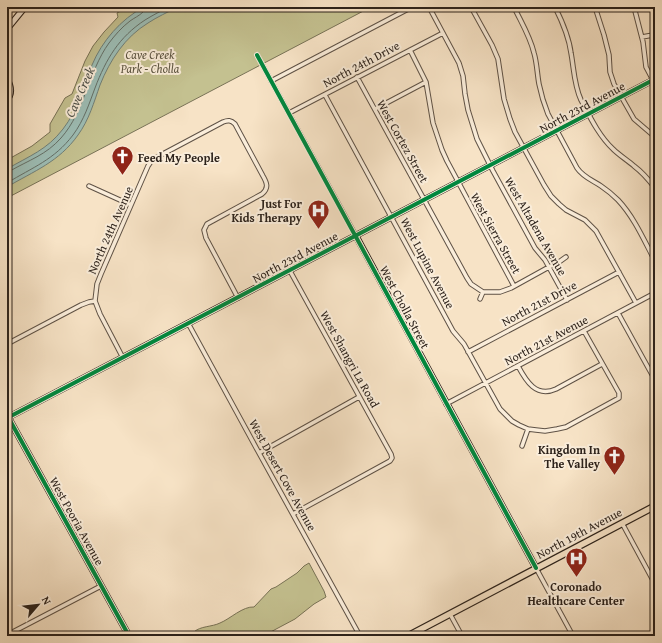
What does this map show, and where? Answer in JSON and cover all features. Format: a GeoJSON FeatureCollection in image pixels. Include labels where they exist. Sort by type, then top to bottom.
{"type":"FeatureCollection","features":[{"type":"Feature","properties":{"kind":"main road","name":"North 19th Avenue"},"geometry":{"type":"LineString","coordinates":[[408,636],[655,506]]}},
{"type":"Feature","properties":{"kind":"street"},"geometry":{"type":"LineString","coordinates":[[7,29],[25,7]]}},
{"type":"Feature","properties":{"kind":"street"},"geometry":{"type":"LineString","coordinates":[[271,81],[412,7]]}},
{"type":"Feature","properties":{"kind":"street","name":"West Altadena Avenue"},"geometry":{"type":"LineString","coordinates":[[429,7],[462,70],[468,110],[473,128],[490,166],[535,248],[545,260],[567,300]]}},
{"type":"Feature","properties":{"kind":"street"},"geometry":{"type":"LineString","coordinates":[[471,7],[495,52],[500,69],[504,99],[515,132],[548,192],[566,210],[585,220],[596,231],[636,303]]}},
{"type":"Feature","properties":{"kind":"street"},"geometry":{"type":"LineString","coordinates":[[514,7],[532,44],[542,96],[548,114],[579,172],[618,200],[635,224],[655,261]]}},
{"type":"Feature","properties":{"kind":"street"},"geometry":{"type":"LineString","coordinates":[[555,7],[568,37],[572,53],[575,79],[581,100],[597,129],[606,142],[641,172],[655,188]]}},
{"type":"Feature","properties":{"kind":"street"},"geometry":{"type":"LineString","coordinates":[[595,7],[609,55],[611,78],[634,119],[655,137]]}},
{"type":"Feature","properties":{"kind":"street"},"geometry":{"type":"LineString","coordinates":[[634,7],[642,37],[646,67],[654,81]]}},
{"type":"Feature","properties":{"kind":"street","name":"North 24th Drive"},"geometry":{"type":"LineString","coordinates":[[289,113],[443,33]]}},
{"type":"Feature","properties":{"kind":"street"},"geometry":{"type":"LineString","coordinates":[[642,37],[653,35]]}},
{"type":"Feature","properties":{"kind":"street","name":"West Sierra Street"},"geometry":{"type":"LineString","coordinates":[[410,50],[426,82],[433,123],[442,150],[514,286]]}},
{"type":"Feature","properties":{"kind":"street","name":"West Cholla Street"},"geometry":{"type":"LineString","coordinates":[[257,55],[573,636]]}},
{"type":"Feature","properties":{"kind":"street","name":"West Cortez Street"},"geometry":{"type":"LineString","coordinates":[[357,77],[466,278],[471,284],[483,292]]}},
{"type":"Feature","properties":{"kind":"street"},"geometry":{"type":"LineString","coordinates":[[7,79],[10,86],[10,94],[7,100]]}},
{"type":"Feature","properties":{"kind":"street","name":"North 23rd Avenue"},"geometry":{"type":"LineString","coordinates":[[8,417],[654,81]]}},
{"type":"Feature","properties":{"kind":"street"},"geometry":{"type":"LineString","coordinates":[[375,109],[426,82]]}},
{"type":"Feature","properties":{"kind":"street","name":"West Lupine Avenue"},"geometry":{"type":"LineString","coordinates":[[325,94],[453,331],[464,344],[497,404],[504,414],[519,425],[528,429]]}},
{"type":"Feature","properties":{"kind":"street","name":"North 24th Avenue"},"geometry":{"type":"LineString","coordinates":[[95,301],[95,293],[99,279],[148,166],[152,160],[223,122],[228,121],[232,121],[235,124],[263,176],[267,187],[266,191],[262,194],[207,224],[204,230],[206,238],[238,298]]}},
{"type":"Feature","properties":{"kind":"street"},"geometry":{"type":"LineString","coordinates":[[427,125],[433,123]]}},
{"type":"Feature","properties":{"kind":"street"},"geometry":{"type":"LineString","coordinates":[[89,186],[131,205]]}},
{"type":"Feature","properties":{"kind":"street"},"geometry":{"type":"LineString","coordinates":[[562,214],[566,210]]}},
{"type":"Feature","properties":{"kind":"street"},"geometry":{"type":"LineString","coordinates":[[480,299],[483,292],[500,292],[514,286],[566,257]]}},
{"type":"Feature","properties":{"kind":"street","name":"West Shangri La Road"},"geometry":{"type":"LineString","coordinates":[[290,271],[392,458],[390,461],[293,514]]}},
{"type":"Feature","properties":{"kind":"street","name":"North 21st Drive"},"geometry":{"type":"LineString","coordinates":[[468,352],[619,272]]}},
{"type":"Feature","properties":{"kind":"street","name":"North 21st Avenue"},"geometry":{"type":"LineString","coordinates":[[446,404],[655,293]]}},
{"type":"Feature","properties":{"kind":"street"},"geometry":{"type":"LineString","coordinates":[[7,344],[81,305],[95,301],[100,314],[123,358]]}},
{"type":"Feature","properties":{"kind":"street"},"geometry":{"type":"LineString","coordinates":[[618,313],[655,380]]}},
{"type":"Feature","properties":{"kind":"street","name":"West Desert Cove Avenue"},"geometry":{"type":"LineString","coordinates":[[188,323],[258,453],[360,636]]}},
{"type":"Feature","properties":{"kind":"street"},"geometry":{"type":"LineString","coordinates":[[522,446],[528,429],[545,431],[566,427],[619,398],[618,393],[584,331]]}},
{"type":"Feature","properties":{"kind":"street"},"geometry":{"type":"LineString","coordinates":[[518,366],[529,384],[538,390],[552,391],[602,364]]}},
{"type":"Feature","properties":{"kind":"street"},"geometry":{"type":"LineString","coordinates":[[258,453],[359,397]]}},
{"type":"Feature","properties":{"kind":"street","name":"West Peoria Avenue"},"geometry":{"type":"LineString","coordinates":[[8,417],[129,636]]}},
{"type":"Feature","properties":{"kind":"street"},"geometry":{"type":"LineString","coordinates":[[622,523],[655,584]]}},
{"type":"Feature","properties":{"kind":"street"},"geometry":{"type":"LineString","coordinates":[[7,635],[101,586]]}},
{"type":"Feature","properties":{"kind":"street"},"geometry":{"type":"LineString","coordinates":[[450,614],[462,636]]}},
{"type":"Feature","properties":{"kind":"green space","name":"Cave Creek Park - Cholla"},"geometry":{"type":"Polygon","coordinates":[[[128,7],[371,7],[7,198],[7,160],[32,146],[50,132],[50,124],[65,98],[72,94],[85,61],[93,46],[118,17],[117,13],[128,7]]]}},
{"type":"Feature","properties":{"kind":"green space"},"geometry":{"type":"Polygon","coordinates":[[[309,563],[326,597],[314,604],[295,619],[263,636],[195,636],[194,632],[197,630],[217,624],[245,609],[254,607],[271,589],[297,573],[309,563]]]}},
{"type":"Feature","properties":{"kind":"water"},"geometry":{"type":"Polygon","coordinates":[[[144,7],[178,7],[155,19],[132,35],[125,42],[108,67],[91,111],[78,135],[71,144],[46,165],[7,187],[7,169],[37,152],[51,142],[63,129],[73,114],[92,65],[101,48],[120,24],[144,7]]]}},
{"type":"Feature","properties":{"kind":"cycle path"},"geometry":{"type":"LineString","coordinates":[[257,55],[536,568]]}},
{"type":"Feature","properties":{"kind":"cycle path"},"geometry":{"type":"LineString","coordinates":[[9,417],[655,79]]}},
{"type":"Feature","properties":{"kind":"cycle path"},"geometry":{"type":"LineString","coordinates":[[7,415],[129,636]]}},
{"type":"Feature","properties":{"kind":"place","name":"Feed My People"},"geometry":{"type":"Point","coordinates":[122,176]}},
{"type":"Feature","properties":{"kind":"place","name":"Just For Kids Therapy"},"geometry":{"type":"Point","coordinates":[318,230]}},
{"type":"Feature","properties":{"kind":"place","name":"Kingdom In The Valley"},"geometry":{"type":"Point","coordinates":[615,476]}},
{"type":"Feature","properties":{"kind":"place","name":"Coronado Healthcare Center"},"geometry":{"type":"Point","coordinates":[576,578]}},
{"type":"Feature","properties":{"kind":"water label","name":"Cave Creek"},"geometry":{"type":"Point","coordinates":[80,92]}}]}
